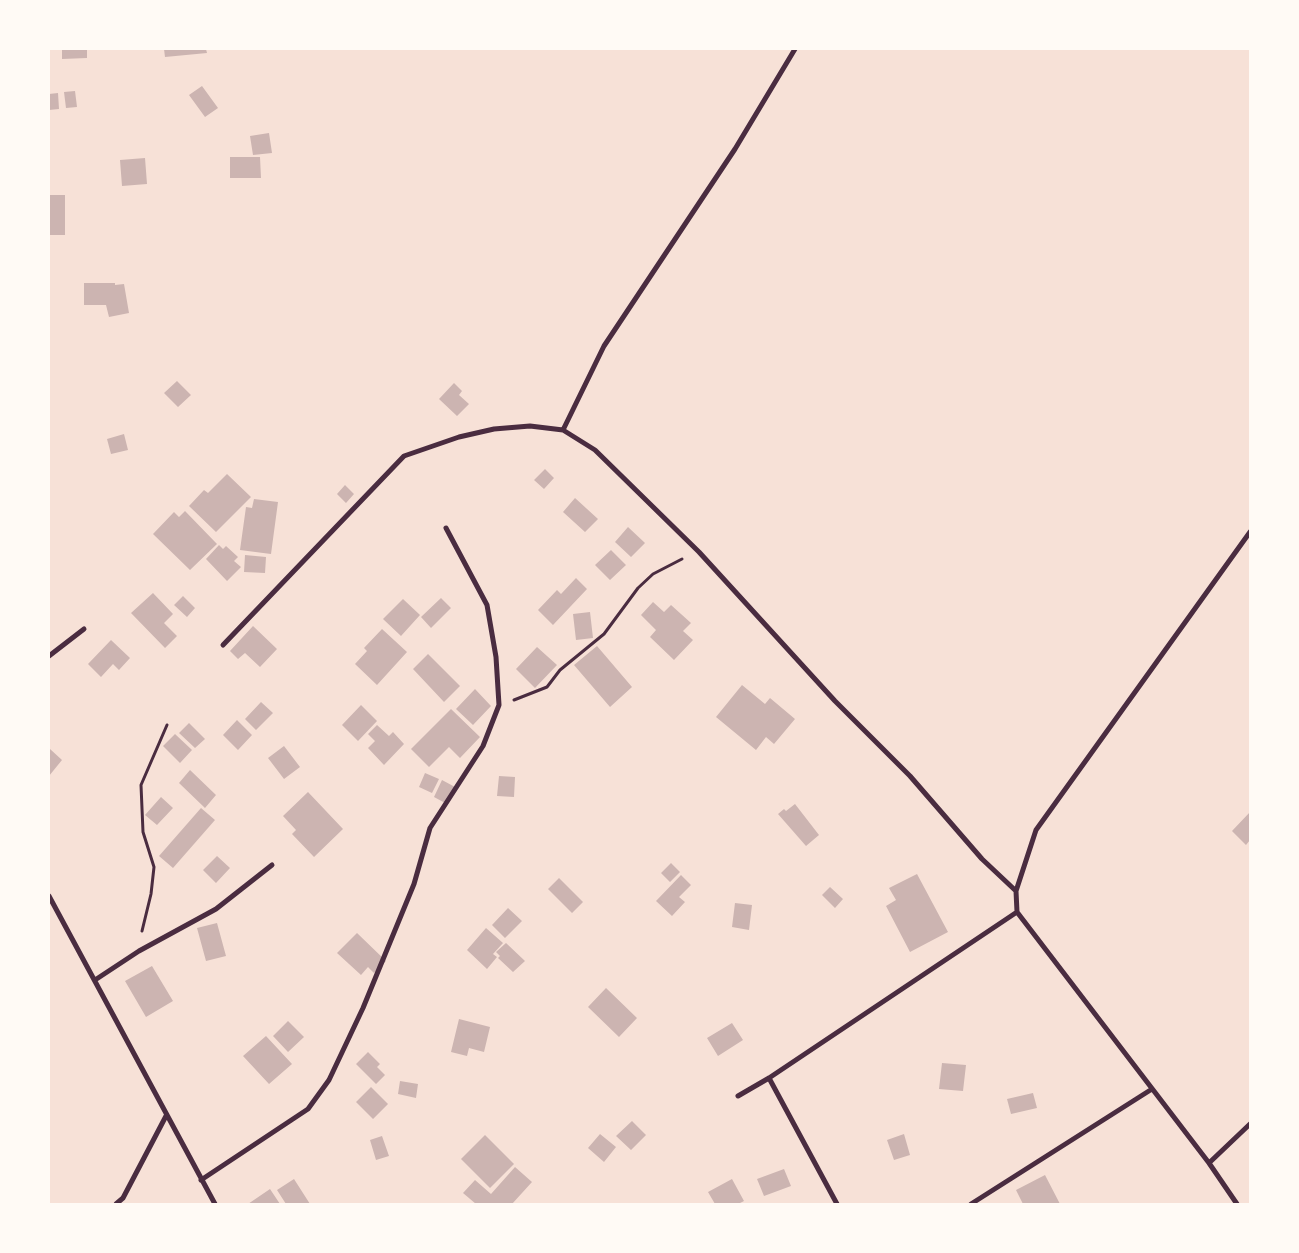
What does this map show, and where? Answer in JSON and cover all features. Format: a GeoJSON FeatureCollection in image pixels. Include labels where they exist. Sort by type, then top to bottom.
{"type":"FeatureCollection","features":[{"type":"Feature","properties":{"kind":"street"},"geometry":{"type":"LineString","coordinates":[[563,430],[604,346],[735,148],[795,49]]}},
{"type":"Feature","properties":{"kind":"street"},"geometry":{"type":"LineString","coordinates":[[224,645],[404,456],[458,437],[494,429],[530,426],[563,430],[595,450],[699,552],[828,694],[910,776],[982,859],[1016,891]]}},
{"type":"Feature","properties":{"kind":"street"},"geometry":{"type":"LineString","coordinates":[[201,1180],[308,1109],[329,1080],[363,1008],[410,893],[430,828],[483,746],[499,705],[496,657],[487,606],[446,528]]}},
{"type":"Feature","properties":{"kind":"street"},"geometry":{"type":"LineString","coordinates":[[1237,1204],[1209,1163],[1017,912],[1016,891],[1036,830],[1250,532]]}},
{"type":"Feature","properties":{"kind":"street"},"geometry":{"type":"LineString","coordinates":[[49,656],[84,629]]}},
{"type":"Feature","properties":{"kind":"street"},"geometry":{"type":"LineString","coordinates":[[94,980],[139,951],[216,908],[272,865]]}},
{"type":"Feature","properties":{"kind":"street"},"geometry":{"type":"LineString","coordinates":[[49,896],[215,1204]]}},
{"type":"Feature","properties":{"kind":"street"},"geometry":{"type":"LineString","coordinates":[[738,1096],[769,1078],[1017,912]]}},
{"type":"Feature","properties":{"kind":"street"},"geometry":{"type":"LineString","coordinates":[[769,1078],[837,1204]]}},
{"type":"Feature","properties":{"kind":"street"},"geometry":{"type":"LineString","coordinates":[[971,1204],[1152,1089]]}},
{"type":"Feature","properties":{"kind":"street"},"geometry":{"type":"LineString","coordinates":[[116,1204],[124,1198],[166,1116]]}},
{"type":"Feature","properties":{"kind":"street"},"geometry":{"type":"LineString","coordinates":[[1209,1163],[1250,1124]]}},
{"type":"Feature","properties":{"kind":"path"},"geometry":{"type":"LineString","coordinates":[[499,705],[547,687],[560,670],[604,634],[638,588],[653,574],[672,563],[699,552]]}},
{"type":"Feature","properties":{"kind":"path"},"geometry":{"type":"LineString","coordinates":[[139,951],[151,894],[154,867],[142,832],[141,785],[167,725]]}},
{"type":"Feature","properties":{"kind":"building"},"geometry":{"type":"Polygon","coordinates":[[[62,49],[87,49],[87,58],[62,59],[62,49]]]}},
{"type":"Feature","properties":{"kind":"building"},"geometry":{"type":"Polygon","coordinates":[[[164,49],[206,49],[207,53],[165,57],[164,49]]]}},
{"type":"Feature","properties":{"kind":"building"},"geometry":{"type":"Polygon","coordinates":[[[202,86],[218,108],[205,117],[189,95],[202,86]]]}},
{"type":"Feature","properties":{"kind":"building"},"geometry":{"type":"Polygon","coordinates":[[[75,91],[77,107],[66,108],[64,92],[75,91]]]}},
{"type":"Feature","properties":{"kind":"building"},"geometry":{"type":"Polygon","coordinates":[[[58,93],[59,109],[49,110],[49,94],[58,93]]]}},
{"type":"Feature","properties":{"kind":"building"},"geometry":{"type":"Polygon","coordinates":[[[269,133],[272,153],[253,155],[250,136],[269,133]]]}},
{"type":"Feature","properties":{"kind":"building"},"geometry":{"type":"Polygon","coordinates":[[[230,157],[260,157],[261,178],[230,178],[230,157]]]}},
{"type":"Feature","properties":{"kind":"building"},"geometry":{"type":"Polygon","coordinates":[[[145,158],[147,184],[122,186],[120,160],[145,158]]]}},
{"type":"Feature","properties":{"kind":"building"},"geometry":{"type":"Polygon","coordinates":[[[49,195],[65,195],[65,235],[49,235],[49,195]]]}},
{"type":"Feature","properties":{"kind":"building"},"geometry":{"type":"Polygon","coordinates":[[[84,283],[124,284],[129,313],[109,317],[106,305],[84,305],[84,283]]]}},
{"type":"Feature","properties":{"kind":"building"},"geometry":{"type":"Polygon","coordinates":[[[177,381],[191,395],[178,407],[164,393],[177,381]]]}},
{"type":"Feature","properties":{"kind":"building"},"geometry":{"type":"Polygon","coordinates":[[[454,383],[462,391],[459,395],[469,404],[457,416],[439,399],[454,383]]]}},
{"type":"Feature","properties":{"kind":"building"},"geometry":{"type":"Polygon","coordinates":[[[124,434],[128,450],[111,454],[107,439],[124,434]]]}},
{"type":"Feature","properties":{"kind":"building"},"geometry":{"type":"Polygon","coordinates":[[[545,469],[554,478],[544,489],[534,480],[545,469]]]}},
{"type":"Feature","properties":{"kind":"building"},"geometry":{"type":"Polygon","coordinates":[[[227,474],[251,497],[216,532],[189,506],[204,490],[208,493],[227,474]]]}},
{"type":"Feature","properties":{"kind":"building"},"geometry":{"type":"Polygon","coordinates":[[[345,485],[354,494],[346,503],[337,494],[345,485]]]}},
{"type":"Feature","properties":{"kind":"building"},"geometry":{"type":"Polygon","coordinates":[[[575,498],[598,519],[585,532],[563,512],[575,498]]]}},
{"type":"Feature","properties":{"kind":"building"},"geometry":{"type":"Polygon","coordinates":[[[254,499],[278,502],[271,554],[240,550],[246,507],[252,508],[254,499]]]}},
{"type":"Feature","properties":{"kind":"building"},"geometry":{"type":"Polygon","coordinates":[[[185,511],[217,544],[190,570],[153,534],[174,512],[179,517],[185,511]]]}},
{"type":"Feature","properties":{"kind":"building"},"geometry":{"type":"Polygon","coordinates":[[[628,527],[645,543],[631,557],[615,542],[628,527]]]}},
{"type":"Feature","properties":{"kind":"building"},"geometry":{"type":"Polygon","coordinates":[[[219,545],[223,549],[226,546],[238,557],[234,561],[241,567],[227,581],[206,559],[219,545]]]}},
{"type":"Feature","properties":{"kind":"building"},"geometry":{"type":"Polygon","coordinates":[[[611,550],[626,565],[610,580],[595,565],[611,550]]]}},
{"type":"Feature","properties":{"kind":"building"},"geometry":{"type":"Polygon","coordinates":[[[245,555],[266,557],[265,573],[244,572],[245,555]]]}},
{"type":"Feature","properties":{"kind":"building"},"geometry":{"type":"Polygon","coordinates":[[[576,578],[587,589],[553,625],[538,610],[557,590],[561,594],[576,578]]]}},
{"type":"Feature","properties":{"kind":"building"},"geometry":{"type":"Polygon","coordinates":[[[153,593],[173,614],[164,623],[177,636],[165,648],[131,613],[153,593]]]}},
{"type":"Feature","properties":{"kind":"building"},"geometry":{"type":"Polygon","coordinates":[[[183,596],[195,608],[187,617],[174,605],[183,596]]]}},
{"type":"Feature","properties":{"kind":"building"},"geometry":{"type":"Polygon","coordinates":[[[441,598],[451,608],[431,628],[421,617],[441,598]]]}},
{"type":"Feature","properties":{"kind":"building"},"geometry":{"type":"Polygon","coordinates":[[[403,599],[420,615],[401,636],[383,619],[403,599]]]}},
{"type":"Feature","properties":{"kind":"building"},"geometry":{"type":"Polygon","coordinates":[[[653,602],[664,612],[671,605],[691,623],[683,631],[693,640],[674,660],[650,637],[656,630],[641,615],[653,602]]]}},
{"type":"Feature","properties":{"kind":"building"},"geometry":{"type":"Polygon","coordinates":[[[590,612],[593,638],[576,640],[573,614],[590,612]]]}},
{"type":"Feature","properties":{"kind":"building"},"geometry":{"type":"Polygon","coordinates":[[[253,626],[277,649],[260,667],[245,653],[238,659],[230,651],[253,626]]]}},
{"type":"Feature","properties":{"kind":"building"},"geometry":{"type":"Polygon","coordinates":[[[382,629],[407,652],[377,685],[355,664],[367,651],[364,648],[382,629]]]}},
{"type":"Feature","properties":{"kind":"building"},"geometry":{"type":"Polygon","coordinates":[[[111,640],[130,658],[119,670],[113,664],[101,677],[88,664],[111,640]]]}},
{"type":"Feature","properties":{"kind":"building"},"geometry":{"type":"Polygon","coordinates":[[[597,646],[632,687],[610,707],[574,665],[597,646]]]}},
{"type":"Feature","properties":{"kind":"building"},"geometry":{"type":"Polygon","coordinates":[[[537,647],[557,665],[535,688],[516,669],[537,647]]]}},
{"type":"Feature","properties":{"kind":"building"},"geometry":{"type":"Polygon","coordinates":[[[428,654],[460,686],[444,702],[413,669],[428,654]]]}},
{"type":"Feature","properties":{"kind":"building"},"geometry":{"type":"Polygon","coordinates":[[[742,685],[765,704],[770,698],[795,719],[774,744],[766,737],[756,750],[716,717],[742,685]]]}},
{"type":"Feature","properties":{"kind":"building"},"geometry":{"type":"Polygon","coordinates":[[[475,689],[491,706],[473,725],[456,709],[475,689]]]}},
{"type":"Feature","properties":{"kind":"building"},"geometry":{"type":"Polygon","coordinates":[[[261,702],[273,713],[256,730],[245,719],[261,702]]]}},
{"type":"Feature","properties":{"kind":"building"},"geometry":{"type":"Polygon","coordinates":[[[361,705],[377,721],[358,741],[342,725],[361,705]]]}},
{"type":"Feature","properties":{"kind":"building"},"geometry":{"type":"Polygon","coordinates":[[[451,709],[480,737],[460,758],[449,747],[429,767],[411,749],[451,709]]]}},
{"type":"Feature","properties":{"kind":"building"},"geometry":{"type":"Polygon","coordinates":[[[237,720],[252,735],[238,750],[223,735],[237,720]]]}},
{"type":"Feature","properties":{"kind":"building"},"geometry":{"type":"Polygon","coordinates":[[[189,723],[205,739],[195,748],[179,733],[189,723]]]}},
{"type":"Feature","properties":{"kind":"building"},"geometry":{"type":"Polygon","coordinates":[[[377,725],[389,736],[393,732],[404,744],[384,765],[368,748],[375,741],[368,734],[377,725]]]}},
{"type":"Feature","properties":{"kind":"building"},"geometry":{"type":"Polygon","coordinates":[[[175,734],[192,750],[180,763],[163,746],[175,734]]]}},
{"type":"Feature","properties":{"kind":"building"},"geometry":{"type":"Polygon","coordinates":[[[284,746],[300,767],[284,779],[268,758],[284,746]]]}},
{"type":"Feature","properties":{"kind":"building"},"geometry":{"type":"Polygon","coordinates":[[[49,750],[62,760],[49,776],[49,750]]]}},
{"type":"Feature","properties":{"kind":"building"},"geometry":{"type":"Polygon","coordinates":[[[190,770],[216,795],[205,808],[179,783],[190,770]]]}},
{"type":"Feature","properties":{"kind":"building"},"geometry":{"type":"Polygon","coordinates":[[[425,773],[439,779],[432,793],[419,787],[425,773]]]}},
{"type":"Feature","properties":{"kind":"building"},"geometry":{"type":"Polygon","coordinates":[[[499,776],[515,777],[514,797],[497,796],[499,776]]]}},
{"type":"Feature","properties":{"kind":"building"},"geometry":{"type":"Polygon","coordinates":[[[442,780],[455,787],[447,804],[434,797],[442,780]]]}},
{"type":"Feature","properties":{"kind":"building"},"geometry":{"type":"Polygon","coordinates":[[[308,792],[343,829],[314,857],[292,834],[296,830],[283,816],[308,792]]]}},
{"type":"Feature","properties":{"kind":"building"},"geometry":{"type":"Polygon","coordinates":[[[161,797],[173,808],[157,825],[145,815],[161,797]]]}},
{"type":"Feature","properties":{"kind":"building"},"geometry":{"type":"Polygon","coordinates":[[[795,804],[819,835],[806,846],[778,814],[795,804]]]}},
{"type":"Feature","properties":{"kind":"building"},"geometry":{"type":"Polygon","coordinates":[[[201,808],[215,820],[173,868],[159,856],[201,808]]]}},
{"type":"Feature","properties":{"kind":"building"},"geometry":{"type":"Polygon","coordinates":[[[1250,812],[1250,840],[1246,845],[1232,831],[1250,812]]]}},
{"type":"Feature","properties":{"kind":"building"},"geometry":{"type":"Polygon","coordinates":[[[217,856],[230,868],[216,883],[203,870],[217,856]]]}},
{"type":"Feature","properties":{"kind":"building"},"geometry":{"type":"Polygon","coordinates":[[[671,863],[680,872],[670,882],[661,873],[671,863]]]}},
{"type":"Feature","properties":{"kind":"building"},"geometry":{"type":"Polygon","coordinates":[[[917,874],[948,932],[910,952],[886,906],[896,900],[889,888],[917,874]]]}},
{"type":"Feature","properties":{"kind":"building"},"geometry":{"type":"Polygon","coordinates":[[[681,875],[691,885],[679,897],[685,902],[672,916],[656,901],[681,875]]]}},
{"type":"Feature","properties":{"kind":"building"},"geometry":{"type":"Polygon","coordinates":[[[559,878],[583,902],[572,913],[548,889],[559,878]]]}},
{"type":"Feature","properties":{"kind":"building"},"geometry":{"type":"Polygon","coordinates":[[[830,887],[843,899],[835,908],[822,895],[830,887]]]}},
{"type":"Feature","properties":{"kind":"building"},"geometry":{"type":"Polygon","coordinates":[[[735,903],[752,905],[749,930],[732,927],[735,903]]]}},
{"type":"Feature","properties":{"kind":"building"},"geometry":{"type":"Polygon","coordinates":[[[508,908],[522,921],[505,938],[492,925],[508,908]]]}},
{"type":"Feature","properties":{"kind":"building"},"geometry":{"type":"Polygon","coordinates":[[[217,923],[226,956],[206,961],[197,928],[217,923]]]}},
{"type":"Feature","properties":{"kind":"building"},"geometry":{"type":"Polygon","coordinates":[[[486,928],[503,943],[493,954],[497,957],[487,969],[467,950],[486,928]]]}},
{"type":"Feature","properties":{"kind":"building"},"geometry":{"type":"Polygon","coordinates":[[[357,933],[386,961],[374,973],[368,967],[361,975],[337,953],[357,933]]]}},
{"type":"Feature","properties":{"kind":"building"},"geometry":{"type":"Polygon","coordinates":[[[506,943],[525,961],[513,972],[498,958],[500,956],[496,952],[506,943]]]}},
{"type":"Feature","properties":{"kind":"building"},"geometry":{"type":"Polygon","coordinates":[[[152,966],[173,1001],[146,1017],[125,981],[152,966]]]}},
{"type":"Feature","properties":{"kind":"building"},"geometry":{"type":"Polygon","coordinates":[[[606,988],[637,1018],[619,1037],[588,1007],[606,988]]]}},
{"type":"Feature","properties":{"kind":"building"},"geometry":{"type":"Polygon","coordinates":[[[459,1019],[490,1027],[484,1052],[469,1048],[467,1056],[451,1052],[459,1019]]]}},
{"type":"Feature","properties":{"kind":"building"},"geometry":{"type":"Polygon","coordinates":[[[288,1021],[304,1037],[288,1052],[273,1036],[288,1021]]]}},
{"type":"Feature","properties":{"kind":"building"},"geometry":{"type":"Polygon","coordinates":[[[732,1023],[743,1040],[718,1056],[707,1038],[732,1023]]]}},
{"type":"Feature","properties":{"kind":"building"},"geometry":{"type":"Polygon","coordinates":[[[266,1036],[292,1064],[269,1084],[243,1056],[266,1036]]]}},
{"type":"Feature","properties":{"kind":"building"},"geometry":{"type":"Polygon","coordinates":[[[368,1052],[380,1064],[377,1067],[385,1075],[376,1084],[356,1064],[368,1052]]]}},
{"type":"Feature","properties":{"kind":"building"},"geometry":{"type":"Polygon","coordinates":[[[942,1063],[966,1065],[963,1091],[939,1089],[942,1063]]]}},
{"type":"Feature","properties":{"kind":"building"},"geometry":{"type":"Polygon","coordinates":[[[400,1081],[418,1084],[416,1098],[398,1094],[400,1081]]]}},
{"type":"Feature","properties":{"kind":"building"},"geometry":{"type":"Polygon","coordinates":[[[371,1087],[388,1104],[373,1119],[356,1102],[371,1087]]]}},
{"type":"Feature","properties":{"kind":"building"},"geometry":{"type":"Polygon","coordinates":[[[1033,1093],[1037,1108],[1011,1114],[1007,1099],[1033,1093]]]}},
{"type":"Feature","properties":{"kind":"building"},"geometry":{"type":"Polygon","coordinates":[[[632,1121],[646,1135],[631,1150],[616,1136],[632,1121]]]}},
{"type":"Feature","properties":{"kind":"building"},"geometry":{"type":"Polygon","coordinates":[[[600,1134],[616,1147],[604,1162],[588,1148],[600,1134]]]}},
{"type":"Feature","properties":{"kind":"building"},"geometry":{"type":"Polygon","coordinates":[[[904,1134],[910,1155],[894,1160],[887,1140],[904,1134]]]}},
{"type":"Feature","properties":{"kind":"building"},"geometry":{"type":"Polygon","coordinates":[[[485,1135],[514,1164],[490,1188],[461,1159],[485,1135]]]}},
{"type":"Feature","properties":{"kind":"building"},"geometry":{"type":"Polygon","coordinates":[[[382,1136],[389,1156],[376,1160],[370,1140],[382,1136]]]}},
{"type":"Feature","properties":{"kind":"building"},"geometry":{"type":"Polygon","coordinates":[[[515,1167],[532,1182],[512,1204],[476,1204],[463,1193],[475,1180],[491,1194],[515,1167]]]}},
{"type":"Feature","properties":{"kind":"building"},"geometry":{"type":"Polygon","coordinates":[[[784,1169],[791,1186],[764,1196],[757,1179],[784,1169]]]}},
{"type":"Feature","properties":{"kind":"building"},"geometry":{"type":"Polygon","coordinates":[[[1045,1175],[1060,1204],[1023,1204],[1016,1190],[1045,1175]]]}},
{"type":"Feature","properties":{"kind":"building"},"geometry":{"type":"Polygon","coordinates":[[[294,1179],[310,1204],[286,1204],[277,1190],[294,1179]]]}},
{"type":"Feature","properties":{"kind":"building"},"geometry":{"type":"Polygon","coordinates":[[[732,1179],[744,1201],[738,1204],[715,1204],[708,1192],[732,1179]]]}},
{"type":"Feature","properties":{"kind":"building"},"geometry":{"type":"Polygon","coordinates":[[[270,1189],[280,1204],[248,1204],[270,1189]]]}}]}
